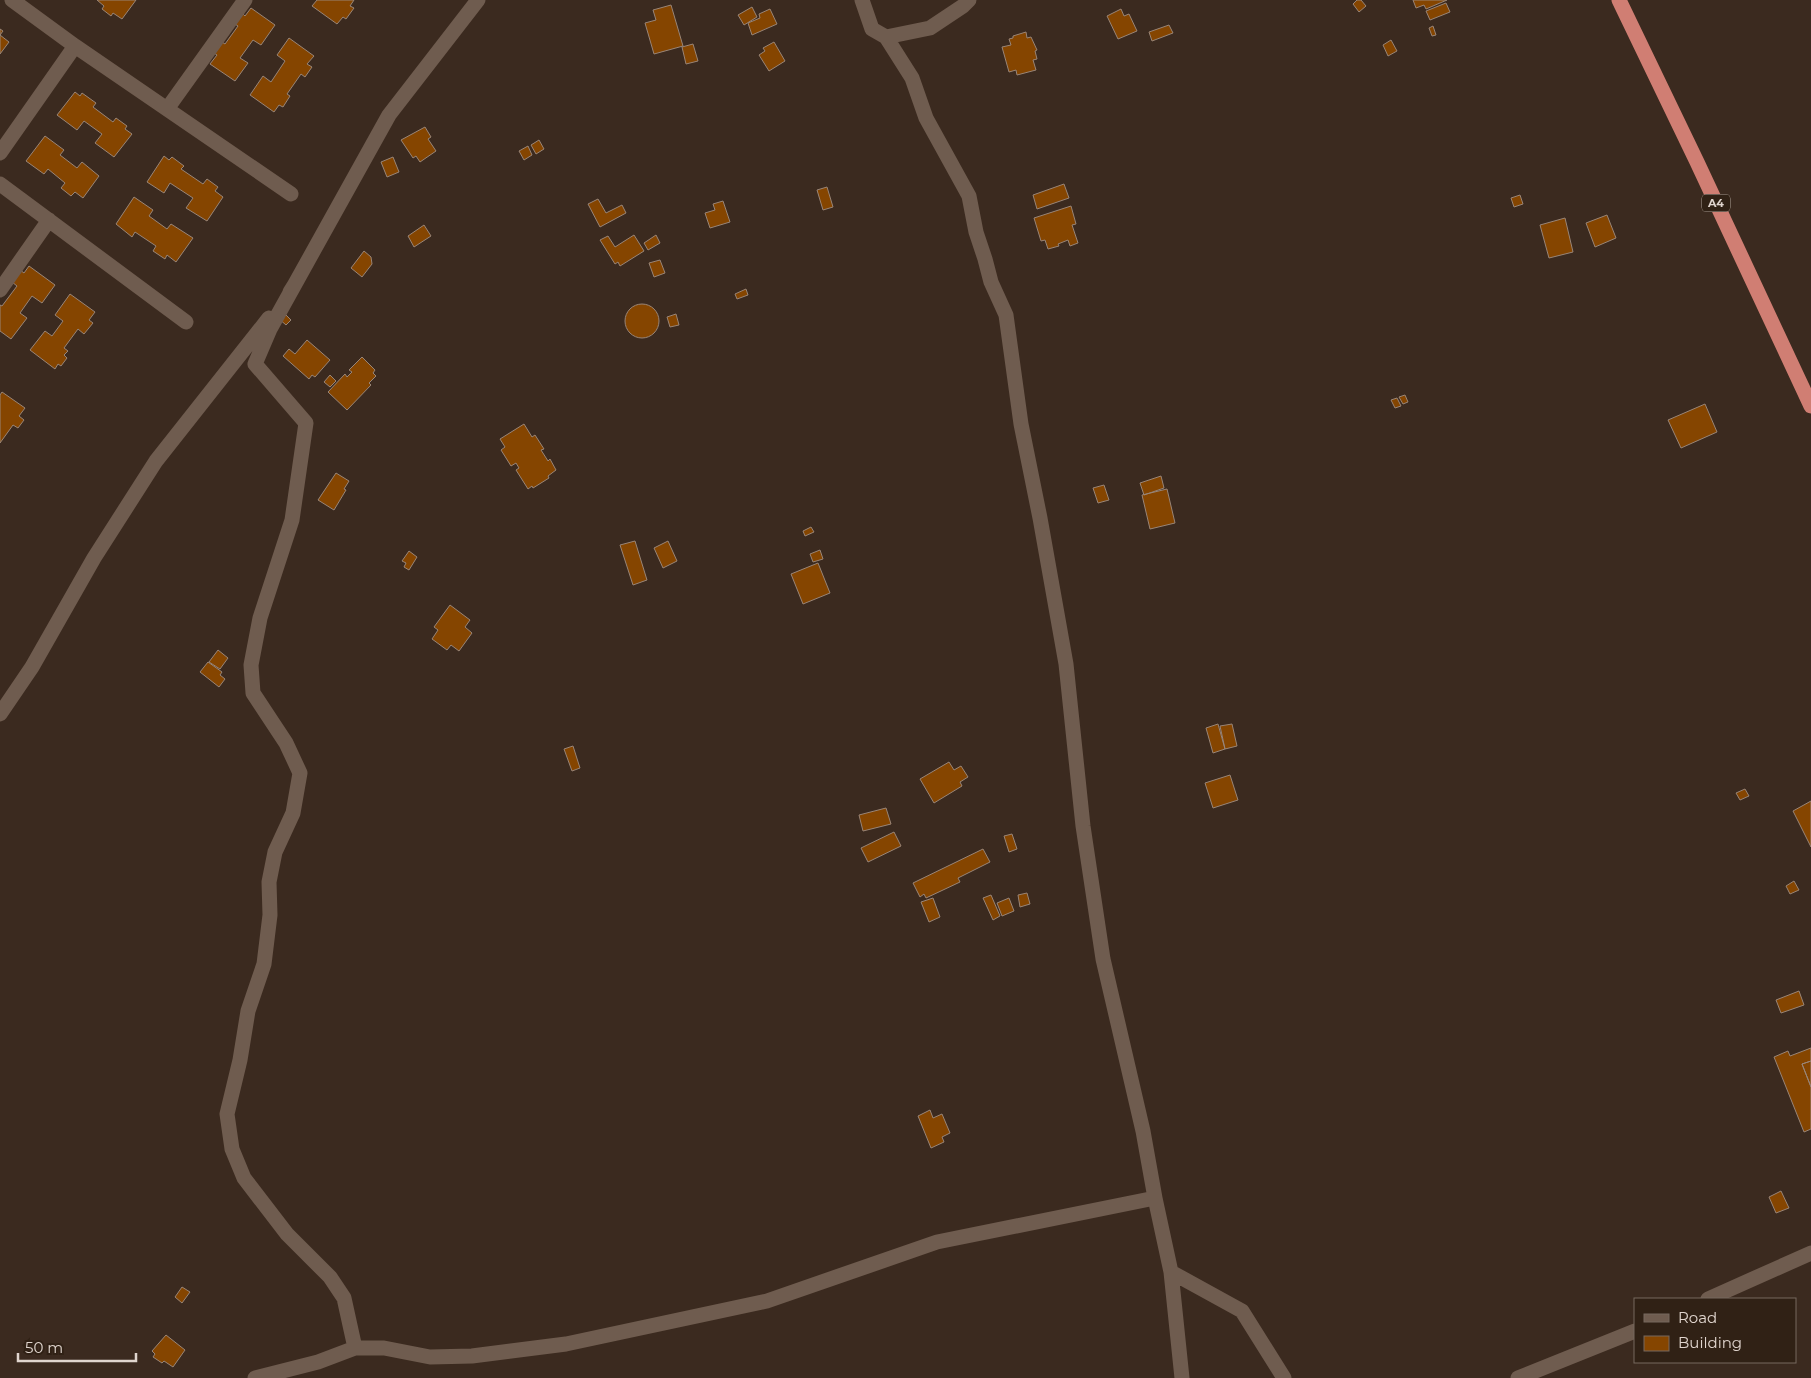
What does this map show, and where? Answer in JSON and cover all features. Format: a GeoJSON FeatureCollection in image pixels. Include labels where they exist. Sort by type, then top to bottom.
{"type":"FeatureCollection","features":[{"type":"Feature","properties":{"kind":"highway","name":"A4"},"geometry":{"type":"LineString","coordinates":[[1619,0],[1811,406]]}},
{"type":"Feature","properties":{"kind":"street"},"geometry":{"type":"LineString","coordinates":[[12,0],[75,46],[291,194]]}},
{"type":"Feature","properties":{"kind":"street"},"geometry":{"type":"LineString","coordinates":[[167,109],[245,0]]}},
{"type":"Feature","properties":{"kind":"street"},"geometry":{"type":"LineString","coordinates":[[355,1348],[344,1298],[330,1277],[276,1221],[244,1178],[232,1149],[227,1114],[240,1060],[248,1010],[264,964],[270,915],[269,882],[275,852],[293,813],[300,773],[286,743],[253,693],[251,665],[260,618],[292,520],[306,423],[255,364],[270,329],[389,115],[478,0]]}},
{"type":"Feature","properties":{"kind":"street"},"geometry":{"type":"LineString","coordinates":[[862,0],[872,29],[886,37],[912,78],[926,118],[969,196],[976,232],[991,282],[1006,315],[1021,424],[1066,664],[1083,826],[1103,959],[1144,1131],[1155,1198],[1171,1272],[1182,1378]]}},
{"type":"Feature","properties":{"kind":"street"},"geometry":{"type":"LineString","coordinates":[[886,37],[930,28],[969,0]]}},
{"type":"Feature","properties":{"kind":"street"},"geometry":{"type":"LineString","coordinates":[[0,154],[75,46]]}},
{"type":"Feature","properties":{"kind":"street"},"geometry":{"type":"LineString","coordinates":[[0,184],[186,322]]}},
{"type":"Feature","properties":{"kind":"street"},"geometry":{"type":"LineString","coordinates":[[0,290],[49,220]]}},
{"type":"Feature","properties":{"kind":"street"},"geometry":{"type":"LineString","coordinates":[[0,714],[32,667],[94,558],[156,461],[295,284]]}},
{"type":"Feature","properties":{"kind":"street"},"geometry":{"type":"LineString","coordinates":[[255,1378],[318,1362],[355,1348],[384,1348],[430,1357],[472,1356],[566,1344],[767,1301],[937,1242],[1155,1198]]}},
{"type":"Feature","properties":{"kind":"street"},"geometry":{"type":"LineString","coordinates":[[1710,1298],[1811,1253]]}},
{"type":"Feature","properties":{"kind":"street"},"geometry":{"type":"LineString","coordinates":[[1171,1272],[1242,1311],[1284,1378]]}},
{"type":"Feature","properties":{"kind":"street"},"geometry":{"type":"LineString","coordinates":[[1518,1378],[1634,1331]]}},
{"type":"Feature","properties":{"kind":"building"},"geometry":{"type":"Polygon","coordinates":[[[97,0],[136,0],[122,19],[113,13],[111,16],[102,9],[104,6],[97,0]]]}},
{"type":"Feature","properties":{"kind":"building"},"geometry":{"type":"Polygon","coordinates":[[[317,0],[354,0],[350,6],[354,8],[346,19],[343,17],[337,24],[312,6],[317,0]]]}},
{"type":"Feature","properties":{"kind":"building"},"geometry":{"type":"Polygon","coordinates":[[[1357,0],[1361,0],[1366,6],[1359,12],[1353,4],[1357,0]]]}},
{"type":"Feature","properties":{"kind":"building"},"geometry":{"type":"Polygon","coordinates":[[[1413,0],[1447,0],[1426,9],[1424,5],[1416,8],[1413,0]]]}},
{"type":"Feature","properties":{"kind":"building"},"geometry":{"type":"Polygon","coordinates":[[[1446,3],[1450,12],[1430,20],[1426,11],[1446,3]]]}},
{"type":"Feature","properties":{"kind":"building"},"geometry":{"type":"Polygon","coordinates":[[[671,5],[683,46],[654,54],[645,23],[656,20],[653,10],[671,5]]]}},
{"type":"Feature","properties":{"kind":"building"},"geometry":{"type":"Polygon","coordinates":[[[752,7],[757,17],[744,25],[738,15],[752,7]]]}},
{"type":"Feature","properties":{"kind":"building"},"geometry":{"type":"Polygon","coordinates":[[[251,8],[275,25],[261,45],[253,40],[240,58],[248,63],[235,81],[210,64],[217,55],[214,53],[222,42],[225,44],[238,26],[235,24],[242,13],[245,16],[251,8]]]}},
{"type":"Feature","properties":{"kind":"building"},"geometry":{"type":"Polygon","coordinates":[[[770,9],[777,24],[752,35],[748,23],[760,18],[759,14],[770,9]]]}},
{"type":"Feature","properties":{"kind":"building"},"geometry":{"type":"Polygon","coordinates":[[[1121,9],[1124,16],[1129,14],[1137,31],[1118,39],[1107,16],[1121,9]]]}},
{"type":"Feature","properties":{"kind":"building"},"geometry":{"type":"Polygon","coordinates":[[[1169,25],[1173,33],[1152,41],[1149,32],[1169,25]]]}},
{"type":"Feature","properties":{"kind":"building"},"geometry":{"type":"Polygon","coordinates":[[[1433,26],[1436,35],[1432,36],[1429,28],[1433,26]]]}},
{"type":"Feature","properties":{"kind":"building"},"geometry":{"type":"Polygon","coordinates":[[[1026,32],[1027,38],[1031,37],[1037,50],[1035,51],[1037,59],[1033,60],[1036,70],[1017,75],[1016,70],[1009,72],[1002,47],[1011,45],[1009,39],[1013,38],[1013,36],[1026,32]]]}},
{"type":"Feature","properties":{"kind":"building"},"geometry":{"type":"Polygon","coordinates":[[[0,35],[9,42],[0,54],[0,35]]]}},
{"type":"Feature","properties":{"kind":"building"},"geometry":{"type":"Polygon","coordinates":[[[289,38],[314,56],[307,64],[312,67],[305,77],[301,74],[287,94],[290,96],[283,107],[279,105],[274,112],[250,95],[263,76],[271,82],[285,61],[277,55],[289,38]]]}},
{"type":"Feature","properties":{"kind":"building"},"geometry":{"type":"Polygon","coordinates":[[[1391,40],[1397,51],[1388,56],[1383,45],[1391,40]]]}},
{"type":"Feature","properties":{"kind":"building"},"geometry":{"type":"Polygon","coordinates":[[[774,42],[785,61],[769,71],[759,55],[765,51],[763,48],[774,42]]]}},
{"type":"Feature","properties":{"kind":"building"},"geometry":{"type":"Polygon","coordinates":[[[693,44],[698,61],[686,64],[682,47],[693,44]]]}},
{"type":"Feature","properties":{"kind":"building"},"geometry":{"type":"Polygon","coordinates":[[[75,92],[80,96],[82,93],[96,103],[93,107],[113,122],[116,118],[127,126],[125,129],[132,134],[114,157],[95,143],[102,134],[84,121],[77,130],[57,115],[75,92]]]}},
{"type":"Feature","properties":{"kind":"building"},"geometry":{"type":"Polygon","coordinates":[[[425,127],[431,137],[428,139],[436,151],[420,162],[416,156],[413,158],[401,140],[425,127]]]}},
{"type":"Feature","properties":{"kind":"building"},"geometry":{"type":"Polygon","coordinates":[[[45,136],[64,150],[60,155],[77,168],[82,162],[99,176],[83,198],[75,192],[71,196],[61,188],[65,183],[48,169],[44,174],[26,161],[45,136]]]}},
{"type":"Feature","properties":{"kind":"building"},"geometry":{"type":"Polygon","coordinates":[[[539,140],[544,149],[536,154],[531,145],[539,140]]]}},
{"type":"Feature","properties":{"kind":"building"},"geometry":{"type":"Polygon","coordinates":[[[528,146],[532,155],[524,160],[519,151],[528,146]]]}},
{"type":"Feature","properties":{"kind":"building"},"geometry":{"type":"Polygon","coordinates":[[[164,156],[169,160],[172,157],[184,166],[181,169],[203,184],[207,179],[218,187],[215,191],[223,197],[207,221],[186,208],[193,198],[170,183],[164,193],[147,182],[164,156]]]}},
{"type":"Feature","properties":{"kind":"building"},"geometry":{"type":"Polygon","coordinates":[[[393,157],[399,172],[387,177],[381,162],[393,157]]]}},
{"type":"Feature","properties":{"kind":"building"},"geometry":{"type":"Polygon","coordinates":[[[1064,184],[1069,198],[1037,209],[1033,195],[1064,184]]]}},
{"type":"Feature","properties":{"kind":"building"},"geometry":{"type":"Polygon","coordinates":[[[827,187],[833,207],[823,210],[817,190],[827,187]]]}},
{"type":"Feature","properties":{"kind":"building"},"geometry":{"type":"Polygon","coordinates":[[[1520,195],[1523,204],[1514,207],[1511,198],[1520,195]]]}},
{"type":"Feature","properties":{"kind":"building"},"geometry":{"type":"Polygon","coordinates":[[[134,197],[153,210],[149,216],[167,229],[171,224],[193,238],[176,262],[167,255],[165,259],[153,251],[156,246],[135,232],[132,237],[116,224],[134,197]]]}},
{"type":"Feature","properties":{"kind":"building"},"geometry":{"type":"Polygon","coordinates":[[[598,199],[606,213],[622,205],[626,213],[600,227],[588,204],[598,199]]]}},
{"type":"Feature","properties":{"kind":"building"},"geometry":{"type":"Polygon","coordinates":[[[723,201],[730,222],[710,228],[705,213],[715,210],[713,204],[723,201]]]}},
{"type":"Feature","properties":{"kind":"building"},"geometry":{"type":"Polygon","coordinates":[[[1071,206],[1076,224],[1072,225],[1078,243],[1070,246],[1068,240],[1058,244],[1059,246],[1048,249],[1045,240],[1041,241],[1034,218],[1071,206]]]}},
{"type":"Feature","properties":{"kind":"building"},"geometry":{"type":"Polygon","coordinates":[[[1607,215],[1616,238],[1595,247],[1586,223],[1607,215]]]}},
{"type":"Feature","properties":{"kind":"building"},"geometry":{"type":"Polygon","coordinates":[[[1565,218],[1573,252],[1549,258],[1540,225],[1565,218]]]}},
{"type":"Feature","properties":{"kind":"building"},"geometry":{"type":"Polygon","coordinates":[[[424,225],[431,236],[414,247],[408,236],[424,225]]]}},
{"type":"Feature","properties":{"kind":"building"},"geometry":{"type":"Polygon","coordinates":[[[634,235],[644,251],[620,266],[618,262],[615,264],[600,240],[608,236],[615,247],[634,235]]]}},
{"type":"Feature","properties":{"kind":"building"},"geometry":{"type":"Polygon","coordinates":[[[656,235],[660,243],[648,250],[644,243],[656,235]]]}},
{"type":"Feature","properties":{"kind":"building"},"geometry":{"type":"Polygon","coordinates":[[[364,251],[371,257],[372,264],[362,277],[351,268],[364,251]]]}},
{"type":"Feature","properties":{"kind":"building"},"geometry":{"type":"Polygon","coordinates":[[[660,260],[665,273],[654,277],[649,263],[660,260]]]}},
{"type":"Feature","properties":{"kind":"building"},"geometry":{"type":"Polygon","coordinates":[[[29,266],[55,285],[42,303],[32,296],[20,313],[27,318],[11,339],[0,331],[0,305],[2,306],[17,286],[12,282],[20,270],[24,273],[29,266]]]}},
{"type":"Feature","properties":{"kind":"building"},"geometry":{"type":"Polygon","coordinates":[[[746,289],[748,295],[737,299],[735,294],[746,289]]]}},
{"type":"Feature","properties":{"kind":"building"},"geometry":{"type":"Polygon","coordinates":[[[70,294],[95,312],[89,320],[93,323],[84,334],[78,329],[64,348],[68,351],[64,355],[67,358],[61,366],[58,364],[55,369],[30,350],[45,331],[52,336],[63,321],[55,315],[70,294]]]}},
{"type":"Feature","properties":{"kind":"building"},"geometry":{"type":"Polygon","coordinates":[[[642,304],[649,305],[654,309],[658,314],[658,328],[654,333],[649,337],[642,338],[635,337],[630,333],[626,328],[625,321],[626,314],[630,309],[635,305],[642,304]]]}},
{"type":"Feature","properties":{"kind":"building"},"geometry":{"type":"Polygon","coordinates":[[[283,312],[291,320],[286,325],[278,318],[283,312]]]}},
{"type":"Feature","properties":{"kind":"building"},"geometry":{"type":"Polygon","coordinates":[[[676,314],[679,325],[670,327],[667,317],[676,314]]]}},
{"type":"Feature","properties":{"kind":"building"},"geometry":{"type":"Polygon","coordinates":[[[307,340],[330,360],[315,377],[312,375],[309,379],[283,356],[289,349],[295,354],[307,340]]]}},
{"type":"Feature","properties":{"kind":"building"},"geometry":{"type":"Polygon","coordinates":[[[362,357],[375,370],[373,373],[376,376],[369,383],[371,385],[347,410],[328,392],[345,374],[347,377],[352,372],[349,370],[362,357]]]}},
{"type":"Feature","properties":{"kind":"building"},"geometry":{"type":"Polygon","coordinates":[[[330,375],[336,381],[330,387],[324,382],[330,375]]]}},
{"type":"Feature","properties":{"kind":"building"},"geometry":{"type":"Polygon","coordinates":[[[2,392],[25,408],[19,416],[24,420],[18,428],[13,425],[0,443],[0,395],[2,392]]]}},
{"type":"Feature","properties":{"kind":"building"},"geometry":{"type":"Polygon","coordinates":[[[1405,395],[1408,402],[1403,404],[1399,397],[1405,395]]]}},
{"type":"Feature","properties":{"kind":"building"},"geometry":{"type":"Polygon","coordinates":[[[1397,398],[1401,406],[1395,408],[1391,400],[1397,398]]]}},
{"type":"Feature","properties":{"kind":"building"},"geometry":{"type":"Polygon","coordinates":[[[1705,404],[1717,432],[1681,448],[1668,420],[1705,404]]]}},
{"type":"Feature","properties":{"kind":"building"},"geometry":{"type":"Polygon","coordinates":[[[524,424],[532,437],[535,435],[544,449],[541,450],[548,461],[550,459],[556,470],[548,476],[549,478],[528,489],[516,470],[519,468],[516,463],[511,466],[501,450],[505,447],[500,439],[524,424]]]}},
{"type":"Feature","properties":{"kind":"building"},"geometry":{"type":"Polygon","coordinates":[[[336,473],[349,481],[334,510],[318,500],[336,473]]]}},
{"type":"Feature","properties":{"kind":"building"},"geometry":{"type":"Polygon","coordinates":[[[1161,476],[1164,488],[1144,495],[1140,483],[1161,476]]]}},
{"type":"Feature","properties":{"kind":"building"},"geometry":{"type":"Polygon","coordinates":[[[1104,485],[1109,500],[1098,503],[1093,488],[1104,485]]]}},
{"type":"Feature","properties":{"kind":"building"},"geometry":{"type":"Polygon","coordinates":[[[1167,489],[1175,523],[1150,529],[1142,495],[1167,489]]]}},
{"type":"Feature","properties":{"kind":"building"},"geometry":{"type":"Polygon","coordinates":[[[811,527],[814,532],[805,536],[803,531],[811,527]]]}},
{"type":"Feature","properties":{"kind":"building"},"geometry":{"type":"Polygon","coordinates":[[[635,541],[647,580],[633,585],[620,545],[635,541]]]}},
{"type":"Feature","properties":{"kind":"building"},"geometry":{"type":"Polygon","coordinates":[[[668,541],[677,561],[663,568],[654,548],[668,541]]]}},
{"type":"Feature","properties":{"kind":"building"},"geometry":{"type":"Polygon","coordinates":[[[820,550],[823,559],[813,562],[810,554],[820,550]]]}},
{"type":"Feature","properties":{"kind":"building"},"geometry":{"type":"Polygon","coordinates":[[[409,551],[417,557],[409,570],[404,567],[406,563],[402,561],[409,551]]]}},
{"type":"Feature","properties":{"kind":"building"},"geometry":{"type":"Polygon","coordinates":[[[818,563],[830,593],[803,604],[791,574],[818,563]]]}},
{"type":"Feature","properties":{"kind":"building"},"geometry":{"type":"Polygon","coordinates":[[[450,605],[470,620],[465,627],[472,633],[459,651],[451,645],[447,650],[432,639],[438,630],[434,627],[450,605]]]}},
{"type":"Feature","properties":{"kind":"building"},"geometry":{"type":"Polygon","coordinates":[[[218,650],[228,658],[220,669],[209,662],[218,650]]]}},
{"type":"Feature","properties":{"kind":"building"},"geometry":{"type":"Polygon","coordinates":[[[208,662],[222,672],[220,675],[225,679],[219,687],[200,672],[208,662]]]}},
{"type":"Feature","properties":{"kind":"building"},"geometry":{"type":"Polygon","coordinates":[[[1218,724],[1225,749],[1213,753],[1206,728],[1218,724]]]}},
{"type":"Feature","properties":{"kind":"building"},"geometry":{"type":"Polygon","coordinates":[[[1232,724],[1237,746],[1225,749],[1220,726],[1232,724]]]}},
{"type":"Feature","properties":{"kind":"building"},"geometry":{"type":"Polygon","coordinates":[[[573,746],[580,768],[572,771],[564,749],[573,746]]]}},
{"type":"Feature","properties":{"kind":"building"},"geometry":{"type":"Polygon","coordinates":[[[949,762],[954,770],[961,766],[968,777],[960,782],[962,786],[934,803],[920,779],[949,762]]]}},
{"type":"Feature","properties":{"kind":"building"},"geometry":{"type":"Polygon","coordinates":[[[1230,775],[1238,800],[1213,808],[1205,783],[1230,775]]]}},
{"type":"Feature","properties":{"kind":"building"},"geometry":{"type":"Polygon","coordinates":[[[1745,789],[1749,796],[1740,800],[1736,793],[1745,789]]]}},
{"type":"Feature","properties":{"kind":"building"},"geometry":{"type":"Polygon","coordinates":[[[1811,801],[1811,847],[1793,811],[1811,801]]]}},
{"type":"Feature","properties":{"kind":"building"},"geometry":{"type":"Polygon","coordinates":[[[886,808],[891,824],[863,831],[859,815],[886,808]]]}},
{"type":"Feature","properties":{"kind":"building"},"geometry":{"type":"Polygon","coordinates":[[[894,832],[901,846],[868,862],[861,848],[894,832]]]}},
{"type":"Feature","properties":{"kind":"building"},"geometry":{"type":"Polygon","coordinates":[[[1012,834],[1017,849],[1009,852],[1004,836],[1012,834]]]}},
{"type":"Feature","properties":{"kind":"building"},"geometry":{"type":"Polygon","coordinates":[[[983,849],[990,862],[958,878],[960,882],[926,898],[924,894],[920,897],[913,883],[983,849]]]}},
{"type":"Feature","properties":{"kind":"building"},"geometry":{"type":"Polygon","coordinates":[[[1794,881],[1799,890],[1790,894],[1786,886],[1794,881]]]}},
{"type":"Feature","properties":{"kind":"building"},"geometry":{"type":"Polygon","coordinates":[[[1027,893],[1030,904],[1020,907],[1018,895],[1027,893]]]}},
{"type":"Feature","properties":{"kind":"building"},"geometry":{"type":"Polygon","coordinates":[[[991,895],[1000,916],[993,920],[983,898],[991,895]]]}},
{"type":"Feature","properties":{"kind":"building"},"geometry":{"type":"Polygon","coordinates":[[[933,898],[940,917],[929,922],[921,902],[933,898]]]}},
{"type":"Feature","properties":{"kind":"building"},"geometry":{"type":"Polygon","coordinates":[[[1009,898],[1014,911],[1002,916],[997,903],[1009,898]]]}},
{"type":"Feature","properties":{"kind":"building"},"geometry":{"type":"Polygon","coordinates":[[[1799,991],[1804,1005],[1781,1013],[1776,1000],[1799,991]]]}},
{"type":"Feature","properties":{"kind":"building"},"geometry":{"type":"Polygon","coordinates":[[[1811,1048],[1811,1061],[1802,1064],[1811,1087],[1811,1129],[1804,1132],[1774,1057],[1788,1051],[1790,1056],[1811,1048]]]}},
{"type":"Feature","properties":{"kind":"building"},"geometry":{"type":"Polygon","coordinates":[[[1811,1061],[1811,1087],[1802,1064],[1811,1061]]]}},
{"type":"Feature","properties":{"kind":"building"},"geometry":{"type":"Polygon","coordinates":[[[930,1110],[933,1118],[942,1114],[950,1133],[942,1137],[944,1142],[931,1148],[918,1116],[930,1110]]]}},
{"type":"Feature","properties":{"kind":"building"},"geometry":{"type":"Polygon","coordinates":[[[1781,1191],[1789,1208],[1776,1213],[1769,1197],[1781,1191]]]}},
{"type":"Feature","properties":{"kind":"building"},"geometry":{"type":"Polygon","coordinates":[[[182,1287],[190,1292],[182,1303],[175,1297],[182,1287]]]}},
{"type":"Feature","properties":{"kind":"building"},"geometry":{"type":"Polygon","coordinates":[[[166,1335],[185,1350],[173,1367],[153,1357],[155,1354],[152,1351],[166,1335]]]}}]}
